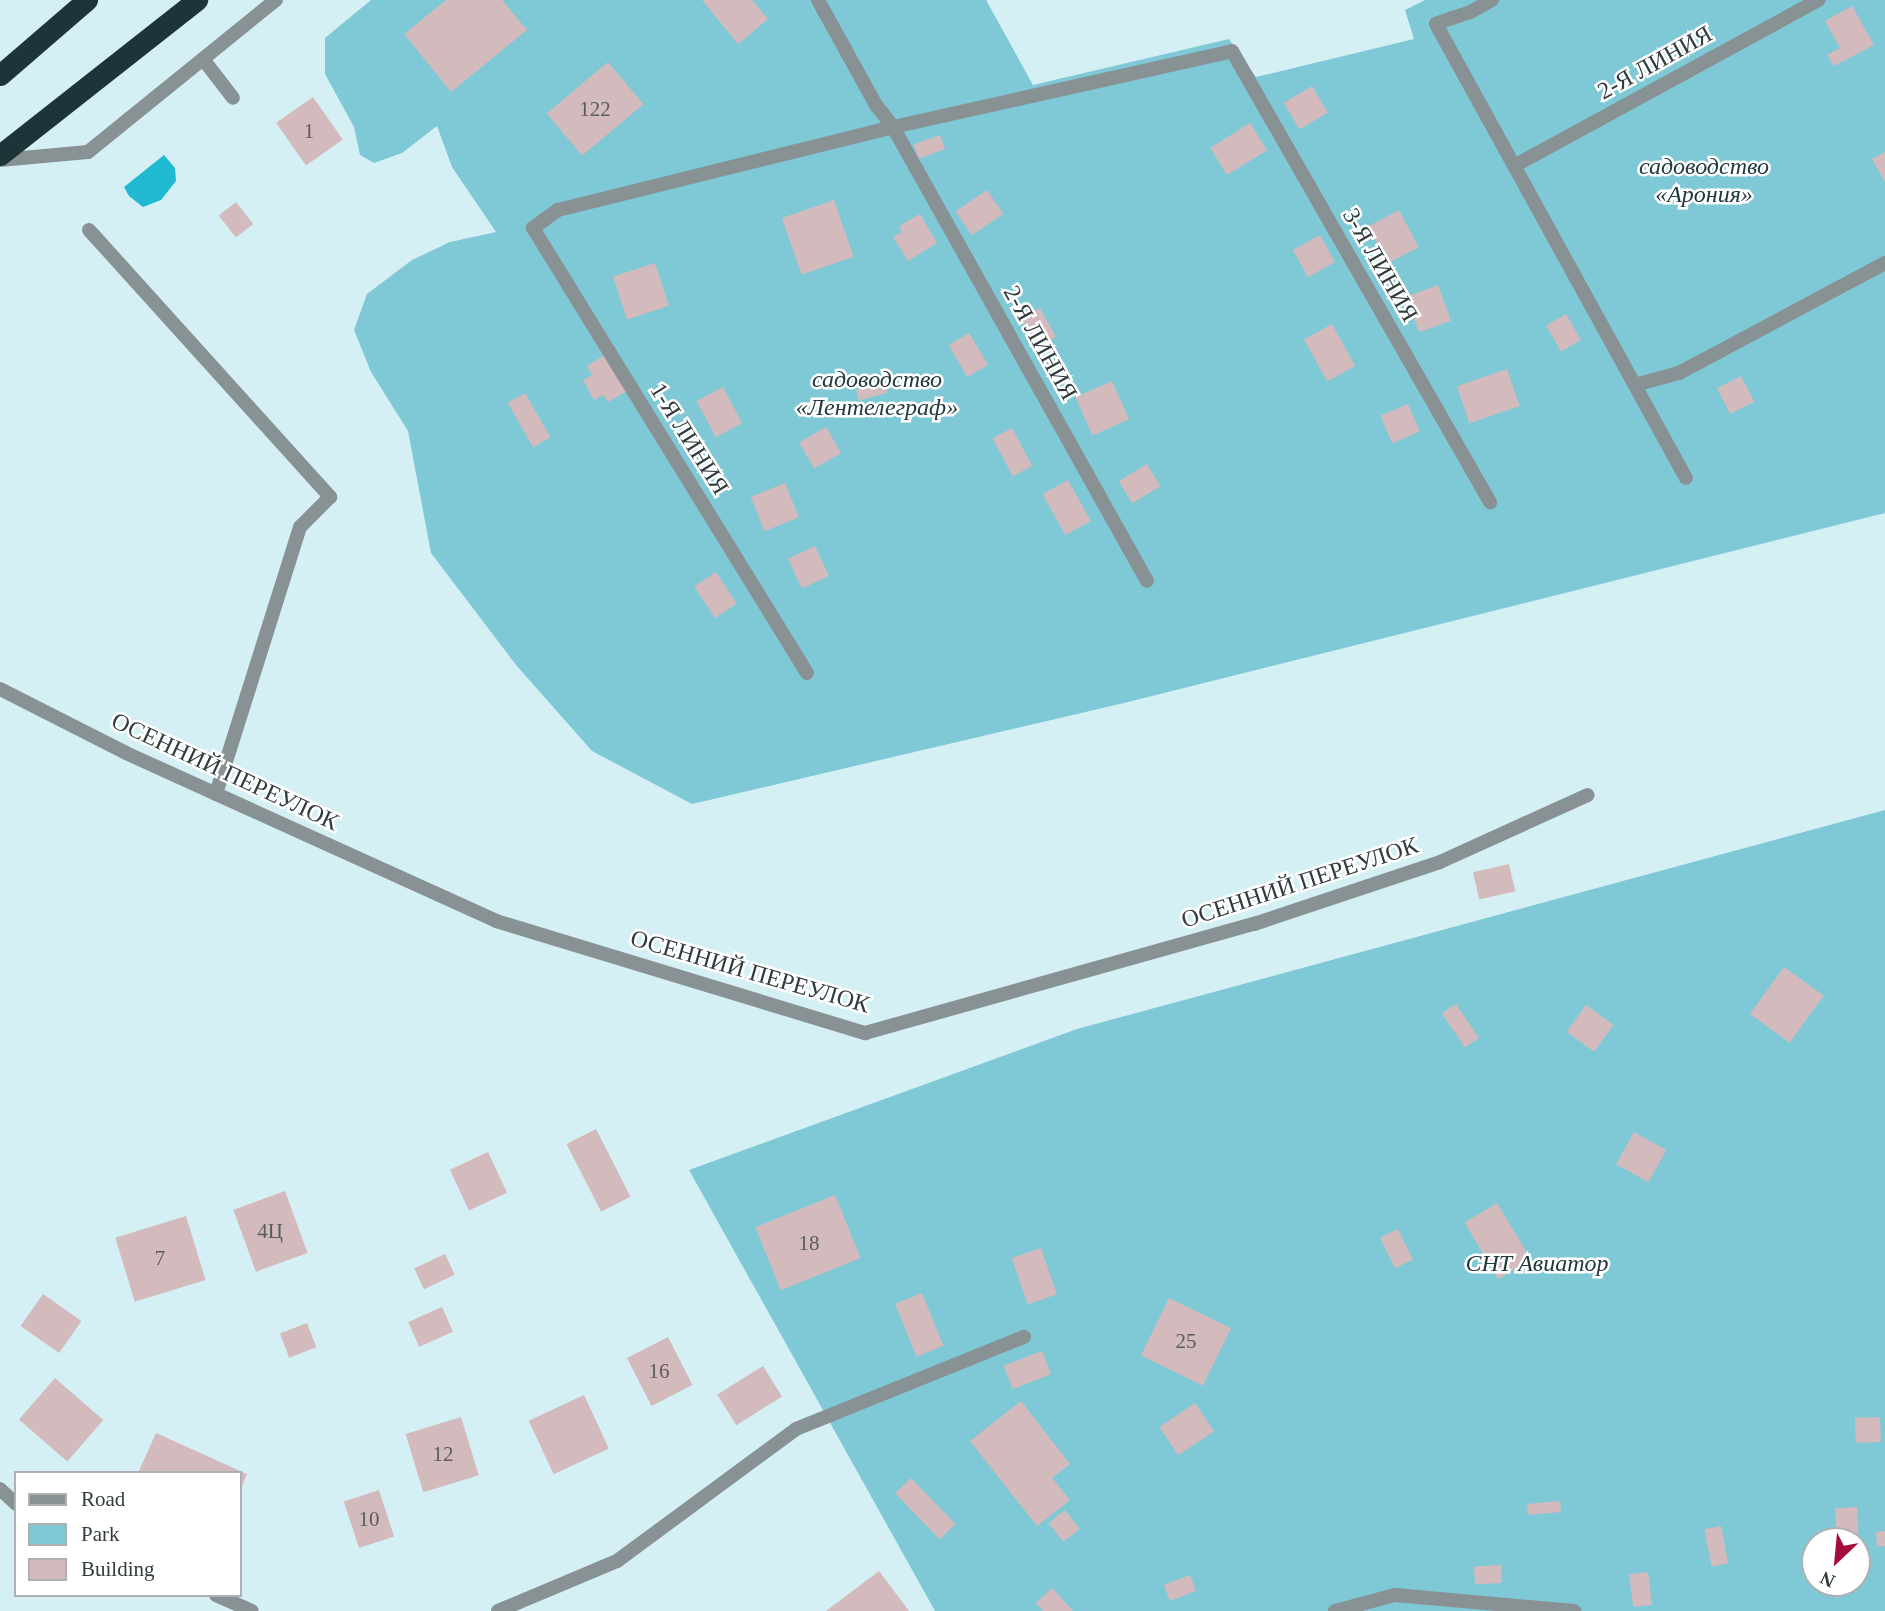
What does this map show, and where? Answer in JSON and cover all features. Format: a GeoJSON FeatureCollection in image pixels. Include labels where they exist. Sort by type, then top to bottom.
{"type":"FeatureCollection","features":[{"type":"Feature","properties":{"kind":"highway"},"geometry":{"type":"LineString","coordinates":[[0,75],[87,0]]}},
{"type":"Feature","properties":{"kind":"highway"},"geometry":{"type":"LineString","coordinates":[[0,158],[197,0]]}},
{"type":"Feature","properties":{"kind":"street"},"geometry":{"type":"LineString","coordinates":[[0,158],[88,152],[276,0]]}},
{"type":"Feature","properties":{"kind":"street","name":"2-Я ЛИНИЯ"},"geometry":{"type":"LineString","coordinates":[[818,0],[876,105],[893,127],[1147,581]]}},
{"type":"Feature","properties":{"kind":"street"},"geometry":{"type":"LineString","coordinates":[[1492,0],[1470,12],[1436,24],[1686,478]]}},
{"type":"Feature","properties":{"kind":"street","name":"2-Я ЛИНИЯ"},"geometry":{"type":"LineString","coordinates":[[1514,166],[1819,0]]}},
{"type":"Feature","properties":{"kind":"street","name":"3-Я ЛИНИЯ"},"geometry":{"type":"LineString","coordinates":[[893,127],[1232,51],[1490,502]]}},
{"type":"Feature","properties":{"kind":"street"},"geometry":{"type":"LineString","coordinates":[[203,59],[233,98]]}},
{"type":"Feature","properties":{"kind":"street","name":"1-Я ЛИНИЯ"},"geometry":{"type":"LineString","coordinates":[[807,673],[533,228],[558,210],[893,127]]}},
{"type":"Feature","properties":{"kind":"street"},"geometry":{"type":"LineString","coordinates":[[89,230],[330,497],[300,527],[216,794]]}},
{"type":"Feature","properties":{"kind":"street"},"geometry":{"type":"LineString","coordinates":[[1635,386],[1679,373],[1885,263]]}},
{"type":"Feature","properties":{"kind":"street","name":"ОСЕННИЙ ПЕРЕУЛОК"},"geometry":{"type":"LineString","coordinates":[[0,689],[216,794],[496,921],[865,1033],[1280,915],[1440,862],[1588,795]]}},
{"type":"Feature","properties":{"kind":"street"},"geometry":{"type":"LineString","coordinates":[[498,1611],[617,1562],[796,1429],[1024,1337]]}},
{"type":"Feature","properties":{"kind":"street"},"geometry":{"type":"LineString","coordinates":[[0,1489],[14,1502]]}},
{"type":"Feature","properties":{"kind":"street"},"geometry":{"type":"LineString","coordinates":[[1335,1611],[1395,1595],[1574,1611]]}},
{"type":"Feature","properties":{"kind":"street"},"geometry":{"type":"LineString","coordinates":[[220,1597],[252,1611]]}},
{"type":"Feature","properties":{"kind":"green space"},"geometry":{"type":"Polygon","coordinates":[[[371,0],[986,0],[1033,85],[1229,39],[1256,77],[1414,39],[1405,10],[1425,0],[1885,0],[1885,513],[1124,703],[692,804],[592,751],[516,665],[431,553],[408,431],[371,372],[354,330],[367,294],[412,260],[450,242],[496,232],[452,167],[437,126],[402,153],[374,163],[360,155],[354,127],[325,74],[325,38],[371,0]]]}},
{"type":"Feature","properties":{"kind":"green space","name":"СНТ Авиатор"},"geometry":{"type":"Polygon","coordinates":[[[1885,810],[1885,1611],[935,1611],[689,1170],[1077,1029],[1885,810]]]}},
{"type":"Feature","properties":{"kind":"shaded area"},"geometry":{"type":"Polygon","coordinates":[[[164,155],[175,168],[176,181],[161,200],[143,207],[129,196],[124,187],[164,155]]]}},
{"type":"Feature","properties":{"kind":"building"},"geometry":{"type":"Polygon","coordinates":[[[446,0],[502,0],[527,30],[451,92],[404,34],[446,0]]]}},
{"type":"Feature","properties":{"kind":"building"},"geometry":{"type":"Polygon","coordinates":[[[702,0],[752,0],[768,19],[738,44],[702,0]]]}},
{"type":"Feature","properties":{"kind":"building"},"geometry":{"type":"Polygon","coordinates":[[[1852,6],[1874,45],[1834,66],[1827,55],[1840,48],[1825,21],[1852,6]]]}},
{"type":"Feature","properties":{"kind":"building"},"geometry":{"type":"Polygon","coordinates":[[[608,62],[643,104],[582,156],[547,113],[608,62]]]}},
{"type":"Feature","properties":{"kind":"building"},"geometry":{"type":"Polygon","coordinates":[[[1312,86],[1328,113],[1300,130],[1284,103],[1312,86]]]}},
{"type":"Feature","properties":{"kind":"building"},"geometry":{"type":"Polygon","coordinates":[[[313,97],[343,140],[306,165],[276,123],[313,97]]]}},
{"type":"Feature","properties":{"kind":"building"},"geometry":{"type":"Polygon","coordinates":[[[1250,123],[1267,150],[1227,175],[1210,148],[1250,123]]]}},
{"type":"Feature","properties":{"kind":"building"},"geometry":{"type":"Polygon","coordinates":[[[940,135],[945,149],[919,159],[914,145],[940,135]]]}},
{"type":"Feature","properties":{"kind":"building"},"geometry":{"type":"Polygon","coordinates":[[[1885,152],[1885,182],[1872,159],[1885,152]]]}},
{"type":"Feature","properties":{"kind":"building"},"geometry":{"type":"Polygon","coordinates":[[[987,190],[1003,214],[972,235],[955,211],[987,190]]]}},
{"type":"Feature","properties":{"kind":"building"},"geometry":{"type":"Polygon","coordinates":[[[834,200],[854,257],[802,275],[782,218],[834,200]]]}},
{"type":"Feature","properties":{"kind":"building"},"geometry":{"type":"Polygon","coordinates":[[[236,202],[253,224],[236,238],[219,216],[236,202]]]}},
{"type":"Feature","properties":{"kind":"building"},"geometry":{"type":"Polygon","coordinates":[[[1399,210],[1419,247],[1388,264],[1368,226],[1399,210]]]}},
{"type":"Feature","properties":{"kind":"building"},"geometry":{"type":"Polygon","coordinates":[[[920,214],[937,243],[908,261],[893,237],[902,232],[899,226],[920,214]]]}},
{"type":"Feature","properties":{"kind":"building"},"geometry":{"type":"Polygon","coordinates":[[[1320,235],[1335,262],[1308,277],[1293,250],[1320,235]]]}},
{"type":"Feature","properties":{"kind":"building"},"geometry":{"type":"Polygon","coordinates":[[[655,263],[669,306],[627,319],[613,277],[655,263]]]}},
{"type":"Feature","properties":{"kind":"building"},"geometry":{"type":"Polygon","coordinates":[[[1438,285],[1451,321],[1419,332],[1406,297],[1438,285]]]}},
{"type":"Feature","properties":{"kind":"building"},"geometry":{"type":"Polygon","coordinates":[[[1040,308],[1056,337],[1038,347],[1022,318],[1040,308]]]}},
{"type":"Feature","properties":{"kind":"building"},"geometry":{"type":"Polygon","coordinates":[[[1566,314],[1581,340],[1561,351],[1546,326],[1566,314]]]}},
{"type":"Feature","properties":{"kind":"building"},"geometry":{"type":"Polygon","coordinates":[[[1332,324],[1355,366],[1327,381],[1304,340],[1332,324]]]}},
{"type":"Feature","properties":{"kind":"building"},"geometry":{"type":"Polygon","coordinates":[[[969,333],[988,365],[967,377],[948,345],[969,333]]]}},
{"type":"Feature","properties":{"kind":"building"},"geometry":{"type":"Polygon","coordinates":[[[606,354],[627,391],[608,402],[603,395],[594,400],[583,380],[592,375],[587,366],[606,354]]]}},
{"type":"Feature","properties":{"kind":"building"},"geometry":{"type":"Polygon","coordinates":[[[1507,369],[1520,406],[1470,423],[1457,386],[1507,369]]]}},
{"type":"Feature","properties":{"kind":"building"},"geometry":{"type":"Polygon","coordinates":[[[1741,376],[1754,402],[1730,414],[1717,388],[1741,376]]]}},
{"type":"Feature","properties":{"kind":"building"},"geometry":{"type":"Polygon","coordinates":[[[1112,381],[1129,419],[1093,436],[1075,397],[1112,381]]]}},
{"type":"Feature","properties":{"kind":"building"},"geometry":{"type":"Polygon","coordinates":[[[885,382],[888,393],[859,400],[856,390],[885,382]]]}},
{"type":"Feature","properties":{"kind":"building"},"geometry":{"type":"Polygon","coordinates":[[[723,387],[742,423],[716,437],[697,401],[723,387]]]}},
{"type":"Feature","properties":{"kind":"building"},"geometry":{"type":"Polygon","coordinates":[[[525,393],[550,437],[533,447],[508,403],[525,393]]]}},
{"type":"Feature","properties":{"kind":"building"},"geometry":{"type":"Polygon","coordinates":[[[1408,404],[1420,432],[1392,443],[1380,416],[1408,404]]]}},
{"type":"Feature","properties":{"kind":"building"},"geometry":{"type":"Polygon","coordinates":[[[826,427],[841,453],[814,468],[799,443],[826,427]]]}},
{"type":"Feature","properties":{"kind":"building"},"geometry":{"type":"Polygon","coordinates":[[[1012,428],[1032,466],[1013,476],[993,438],[1012,428]]]}},
{"type":"Feature","properties":{"kind":"building"},"geometry":{"type":"Polygon","coordinates":[[[1147,464],[1160,486],[1132,503],[1119,481],[1147,464]]]}},
{"type":"Feature","properties":{"kind":"building"},"geometry":{"type":"Polygon","coordinates":[[[1068,480],[1091,521],[1065,535],[1043,494],[1068,480]]]}},
{"type":"Feature","properties":{"kind":"building"},"geometry":{"type":"Polygon","coordinates":[[[785,483],[799,517],[765,531],[751,497],[785,483]]]}},
{"type":"Feature","properties":{"kind":"building"},"geometry":{"type":"Polygon","coordinates":[[[815,546],[829,576],[802,589],[788,559],[815,546]]]}},
{"type":"Feature","properties":{"kind":"building"},"geometry":{"type":"Polygon","coordinates":[[[716,572],[737,604],[715,618],[694,586],[716,572]]]}},
{"type":"Feature","properties":{"kind":"building"},"geometry":{"type":"Polygon","coordinates":[[[1509,864],[1515,891],[1479,900],[1473,872],[1509,864]]]}},
{"type":"Feature","properties":{"kind":"building"},"geometry":{"type":"Polygon","coordinates":[[[1784,967],[1824,996],[1790,1043],[1750,1014],[1784,967]]]}},
{"type":"Feature","properties":{"kind":"building"},"geometry":{"type":"Polygon","coordinates":[[[1456,1004],[1479,1038],[1465,1047],[1442,1014],[1456,1004]]]}},
{"type":"Feature","properties":{"kind":"building"},"geometry":{"type":"Polygon","coordinates":[[[1586,1005],[1614,1025],[1594,1052],[1567,1032],[1586,1005]]]}},
{"type":"Feature","properties":{"kind":"building"},"geometry":{"type":"Polygon","coordinates":[[[596,1129],[631,1197],[601,1212],[567,1144],[596,1129]]]}},
{"type":"Feature","properties":{"kind":"building"},"geometry":{"type":"Polygon","coordinates":[[[1634,1132],[1666,1150],[1648,1182],[1616,1164],[1634,1132]]]}},
{"type":"Feature","properties":{"kind":"building"},"geometry":{"type":"Polygon","coordinates":[[[488,1152],[507,1193],[469,1211],[450,1170],[488,1152]]]}},
{"type":"Feature","properties":{"kind":"building"},"geometry":{"type":"Polygon","coordinates":[[[285,1191],[308,1253],[256,1272],[233,1210],[285,1191]]]}},
{"type":"Feature","properties":{"kind":"building"},"geometry":{"type":"Polygon","coordinates":[[[835,1195],[860,1258],[781,1290],[755,1227],[835,1195]]]}},
{"type":"Feature","properties":{"kind":"building"},"geometry":{"type":"Polygon","coordinates":[[[1497,1203],[1531,1260],[1498,1279],[1464,1223],[1497,1203]]]}},
{"type":"Feature","properties":{"kind":"building"},"geometry":{"type":"Polygon","coordinates":[[[186,1216],[206,1280],[135,1302],[115,1238],[186,1216]]]}},
{"type":"Feature","properties":{"kind":"building"},"geometry":{"type":"Polygon","coordinates":[[[1398,1229],[1413,1260],[1395,1268],[1380,1238],[1398,1229]]]}},
{"type":"Feature","properties":{"kind":"building"},"geometry":{"type":"Polygon","coordinates":[[[1041,1248],[1057,1294],[1028,1304],[1012,1258],[1041,1248]]]}},
{"type":"Feature","properties":{"kind":"building"},"geometry":{"type":"Polygon","coordinates":[[[445,1254],[455,1275],[424,1289],[414,1268],[445,1254]]]}},
{"type":"Feature","properties":{"kind":"building"},"geometry":{"type":"Polygon","coordinates":[[[922,1293],[943,1346],[916,1357],[895,1304],[922,1293]]]}},
{"type":"Feature","properties":{"kind":"building"},"geometry":{"type":"Polygon","coordinates":[[[43,1294],[82,1321],[59,1353],[21,1326],[43,1294]]]}},
{"type":"Feature","properties":{"kind":"building"},"geometry":{"type":"Polygon","coordinates":[[[1169,1298],[1231,1328],[1203,1386],[1141,1356],[1169,1298]]]}},
{"type":"Feature","properties":{"kind":"building"},"geometry":{"type":"Polygon","coordinates":[[[442,1307],[453,1332],[419,1347],[408,1322],[442,1307]]]}},
{"type":"Feature","properties":{"kind":"building"},"geometry":{"type":"Polygon","coordinates":[[[307,1323],[316,1347],[289,1358],[280,1333],[307,1323]]]}},
{"type":"Feature","properties":{"kind":"building"},"geometry":{"type":"Polygon","coordinates":[[[668,1337],[693,1385],[652,1406],[627,1358],[668,1337]]]}},
{"type":"Feature","properties":{"kind":"building"},"geometry":{"type":"Polygon","coordinates":[[[1042,1351],[1051,1374],[1013,1389],[1004,1366],[1042,1351]]]}},
{"type":"Feature","properties":{"kind":"building"},"geometry":{"type":"Polygon","coordinates":[[[763,1366],[782,1397],[736,1425],[717,1395],[763,1366]]]}},
{"type":"Feature","properties":{"kind":"building"},"geometry":{"type":"Polygon","coordinates":[[[55,1378],[103,1420],[67,1461],[19,1420],[55,1378]]]}},
{"type":"Feature","properties":{"kind":"building"},"geometry":{"type":"Polygon","coordinates":[[[584,1395],[609,1448],[554,1474],[529,1421],[584,1395]]]}},
{"type":"Feature","properties":{"kind":"building"},"geometry":{"type":"Polygon","coordinates":[[[1021,1401],[1070,1464],[1052,1478],[1070,1500],[1037,1526],[970,1441],[1021,1401]]]}},
{"type":"Feature","properties":{"kind":"building"},"geometry":{"type":"Polygon","coordinates":[[[1195,1403],[1214,1431],[1178,1455],[1159,1427],[1195,1403]]]}},
{"type":"Feature","properties":{"kind":"building"},"geometry":{"type":"Polygon","coordinates":[[[461,1417],[479,1475],[423,1492],[406,1434],[461,1417]]]}},
{"type":"Feature","properties":{"kind":"building"},"geometry":{"type":"Polygon","coordinates":[[[1880,1417],[1881,1442],[1856,1443],[1855,1418],[1880,1417]]]}},
{"type":"Feature","properties":{"kind":"building"},"geometry":{"type":"Polygon","coordinates":[[[156,1433],[240,1471],[139,1471],[156,1433]]]}},
{"type":"Feature","properties":{"kind":"building"},"geometry":{"type":"Polygon","coordinates":[[[242,1472],[247,1474],[242,1486],[242,1472]]]}},
{"type":"Feature","properties":{"kind":"building"},"geometry":{"type":"Polygon","coordinates":[[[911,1478],[955,1524],[940,1539],[895,1493],[911,1478]]]}},
{"type":"Feature","properties":{"kind":"building"},"geometry":{"type":"Polygon","coordinates":[[[379,1490],[394,1537],[359,1548],[344,1501],[379,1490]]]}},
{"type":"Feature","properties":{"kind":"building"},"geometry":{"type":"Polygon","coordinates":[[[1560,1501],[1561,1512],[1528,1515],[1527,1504],[1560,1501]]]}},
{"type":"Feature","properties":{"kind":"building"},"geometry":{"type":"Polygon","coordinates":[[[1857,1507],[1858,1527],[1836,1527],[1835,1508],[1857,1507]]]}},
{"type":"Feature","properties":{"kind":"building"},"geometry":{"type":"Polygon","coordinates":[[[1065,1510],[1080,1529],[1063,1542],[1048,1523],[1065,1510]]]}},
{"type":"Feature","properties":{"kind":"building"},"geometry":{"type":"Polygon","coordinates":[[[1721,1526],[1728,1563],[1712,1567],[1704,1529],[1721,1526]]]}},
{"type":"Feature","properties":{"kind":"building"},"geometry":{"type":"Polygon","coordinates":[[[1885,1531],[1885,1546],[1877,1547],[1876,1532],[1885,1531]]]}},
{"type":"Feature","properties":{"kind":"building"},"geometry":{"type":"Polygon","coordinates":[[[1501,1565],[1502,1583],[1475,1584],[1474,1566],[1501,1565]]]}},
{"type":"Feature","properties":{"kind":"building"},"geometry":{"type":"Polygon","coordinates":[[[879,1571],[909,1611],[826,1611],[879,1571]]]}},
{"type":"Feature","properties":{"kind":"building"},"geometry":{"type":"Polygon","coordinates":[[[1648,1572],[1652,1605],[1633,1607],[1629,1574],[1648,1572]]]}},
{"type":"Feature","properties":{"kind":"building"},"geometry":{"type":"Polygon","coordinates":[[[1190,1575],[1196,1591],[1170,1601],[1164,1585],[1190,1575]]]}},
{"type":"Feature","properties":{"kind":"building"},"geometry":{"type":"Polygon","coordinates":[[[1052,1588],[1073,1611],[1043,1611],[1036,1603],[1052,1588]]]}},
{"type":"Feature","properties":{"kind":"park label","name":"садоводство «Арония»"},"geometry":{"type":"Point","coordinates":[1704,181]}},
{"type":"Feature","properties":{"kind":"park label","name":"садоводство «Лентелеграф»"},"geometry":{"type":"Point","coordinates":[877,394]}}]}
